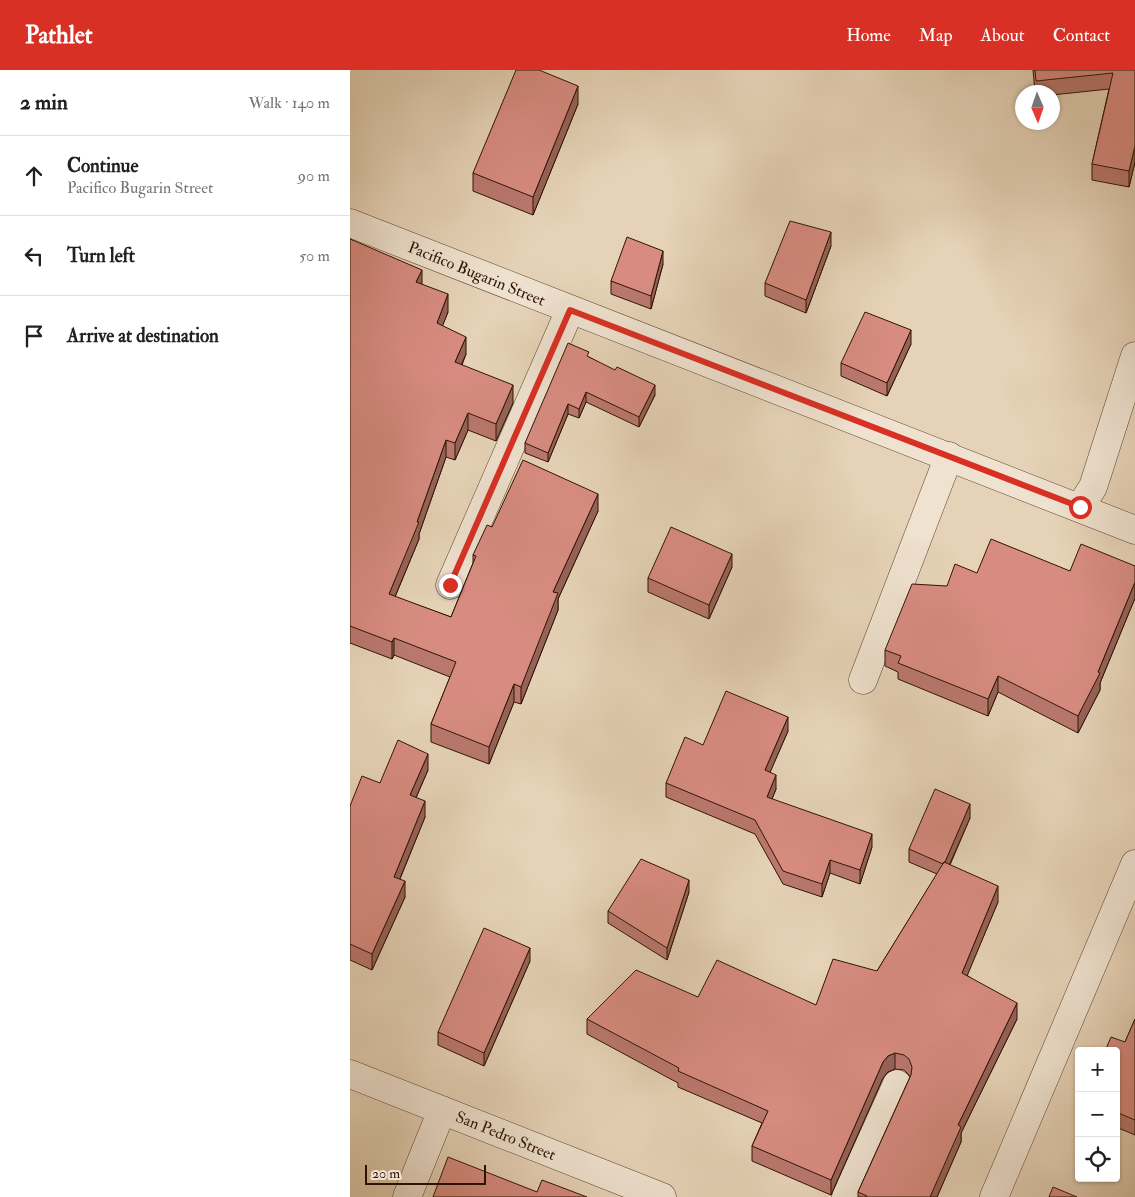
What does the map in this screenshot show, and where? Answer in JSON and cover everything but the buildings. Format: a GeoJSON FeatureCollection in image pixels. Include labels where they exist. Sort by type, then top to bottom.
{"type":"FeatureCollection","features":[{"type":"Feature","properties":{"kind":"street","name":"Pacifico Bugarin Street"},"geometry":{"type":"LineString","coordinates":[[350,223],[950,456],[1135,530]]}},
{"type":"Feature","properties":{"kind":"street"},"geometry":{"type":"LineString","coordinates":[[450,585],[570,310]]}},
{"type":"Feature","properties":{"kind":"street"},"geometry":{"type":"LineString","coordinates":[[1080,507],[1093,487],[1135,356]]}},
{"type":"Feature","properties":{"kind":"street"},"geometry":{"type":"LineString","coordinates":[[863,680],[950,456]]}},
{"type":"Feature","properties":{"kind":"street"},"geometry":{"type":"LineString","coordinates":[[994,1197],[1135,864]]}},
{"type":"Feature","properties":{"kind":"street","name":"San Pedro Street"},"geometry":{"type":"LineString","coordinates":[[350,1074],[662,1197]]}},
{"type":"Feature","properties":{"kind":"street"},"geometry":{"type":"LineString","coordinates":[[846,1197],[897,1084]]}},
{"type":"Feature","properties":{"kind":"street"},"geometry":{"type":"LineString","coordinates":[[406,1197],[442,1110]]}},
{"type":"Feature","properties":{"kind":"route"},"geometry":{"type":"LineString","coordinates":[[450,585],[570,310],[1080,507]]}}]}
